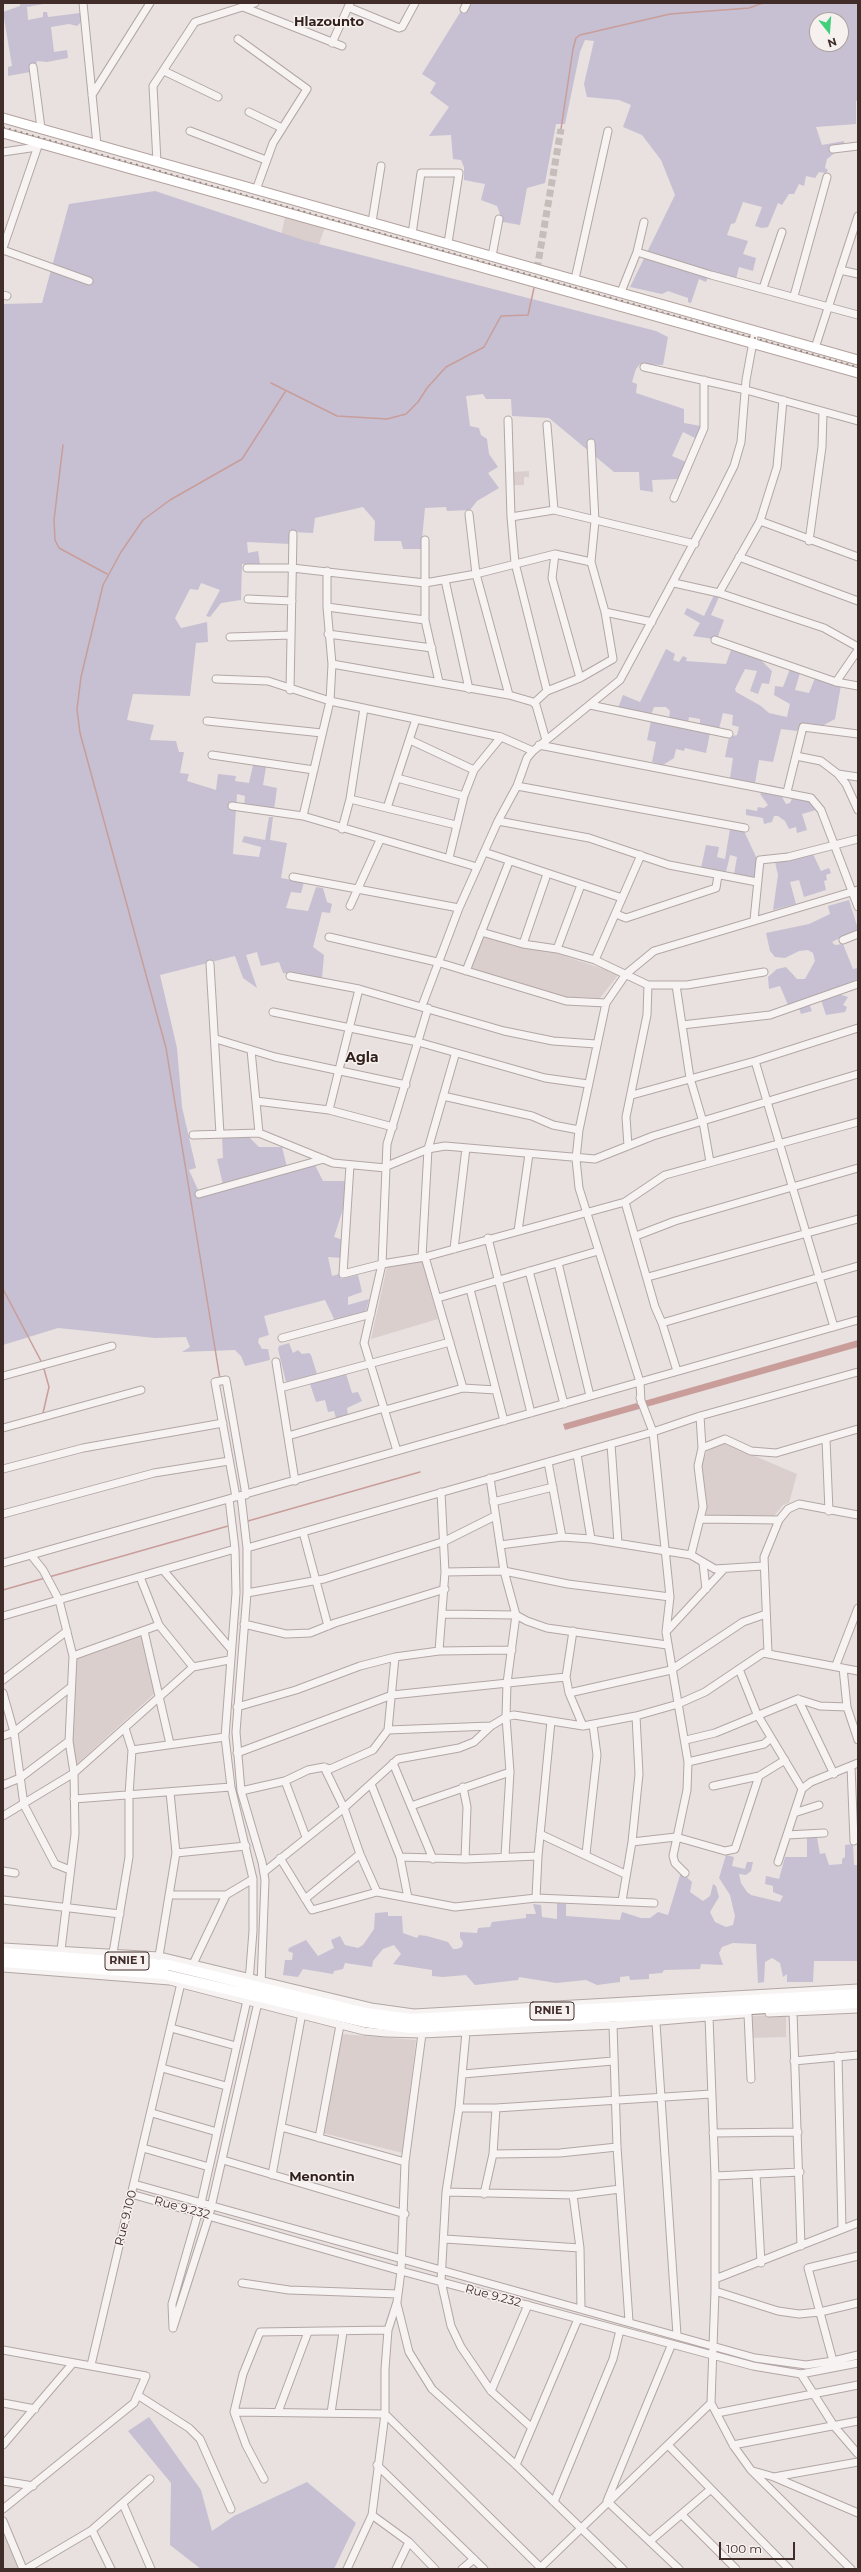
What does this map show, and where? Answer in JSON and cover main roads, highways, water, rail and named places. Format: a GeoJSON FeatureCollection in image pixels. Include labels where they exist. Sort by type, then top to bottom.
{"type":"FeatureCollection","features":[{"type":"Feature","properties":{"kind":"highway","name":"RNIE 1"},"geometry":{"type":"LineString","coordinates":[[3,1953],[158,1964],[260,1991],[366,2013],[412,2019],[858,1994]]}},
{"type":"Feature","properties":{"kind":"highway","name":"RNIE 1"},"geometry":{"type":"LineString","coordinates":[[3,1962],[150,1972],[248,1988]]}},
{"type":"Feature","properties":{"kind":"highway","name":"RNIE 1"},"geometry":{"type":"LineString","coordinates":[[260,1991],[364,2022],[410,2028],[858,2003]]}},
{"type":"Feature","properties":{"kind":"main road"},"geometry":{"type":"LineString","coordinates":[[3,117],[858,360]]}},
{"type":"Feature","properties":{"kind":"main road"},"geometry":{"type":"LineString","coordinates":[[3,133],[38,145],[858,373]]}},
{"type":"Feature","properties":{"kind":"main road"},"geometry":{"type":"LineString","coordinates":[[674,322],[678,309]]}},
{"type":"Feature","properties":{"kind":"main road"},"geometry":{"type":"LineString","coordinates":[[819,349],[820,362]]}},
{"type":"Feature","properties":{"kind":"waterway"},"geometry":{"type":"LineString","coordinates":[[561,129],[573,49],[576,38],[580,35],[670,14],[749,8],[763,3]]}},
{"type":"Feature","properties":{"kind":"waterway"},"geometry":{"type":"LineString","coordinates":[[271,383],[337,416],[387,419],[406,414],[418,402],[427,388],[446,367],[484,347],[501,316],[528,315],[534,288]]}},
{"type":"Feature","properties":{"kind":"waterway"},"geometry":{"type":"LineString","coordinates":[[220,1379],[166,1048],[80,733],[77,709],[81,677],[103,585],[121,552],[143,520],[170,500],[242,459],[285,392]]}},
{"type":"Feature","properties":{"kind":"waterway"},"geometry":{"type":"LineString","coordinates":[[63,445],[54,520],[55,540],[59,548],[107,574]]}},
{"type":"Feature","properties":{"kind":"waterway"},"geometry":{"type":"LineString","coordinates":[[3,1289],[41,1361]]}},
{"type":"Feature","properties":{"kind":"waterway"},"geometry":{"type":"LineString","coordinates":[[43,1413],[49,1387],[44,1369]]}},
{"type":"Feature","properties":{"kind":"waterway"},"geometry":{"type":"LineString","coordinates":[[248,1521],[420,1472]]}},
{"type":"Feature","properties":{"kind":"waterway"},"geometry":{"type":"LineString","coordinates":[[49,1577],[228,1526]]}},
{"type":"Feature","properties":{"kind":"waterway"},"geometry":{"type":"LineString","coordinates":[[3,1590],[45,1578]]}},
{"type":"Feature","properties":{"kind":"tunnel"},"geometry":{"type":"LineString","coordinates":[[537,269],[561,129]]}},
{"type":"Feature","properties":{"kind":"railway"},"geometry":{"type":"LineString","coordinates":[[3,127],[858,367]]}},
{"type":"Feature","properties":{"kind":"district","name":"Hlazounto"},"geometry":{"type":"Point","coordinates":[329,22]}},
{"type":"Feature","properties":{"kind":"district","name":"Agla"},"geometry":{"type":"Point","coordinates":[362,1058]}},
{"type":"Feature","properties":{"kind":"district","name":"Menontin"},"geometry":{"type":"Point","coordinates":[322,2177]}}]}
